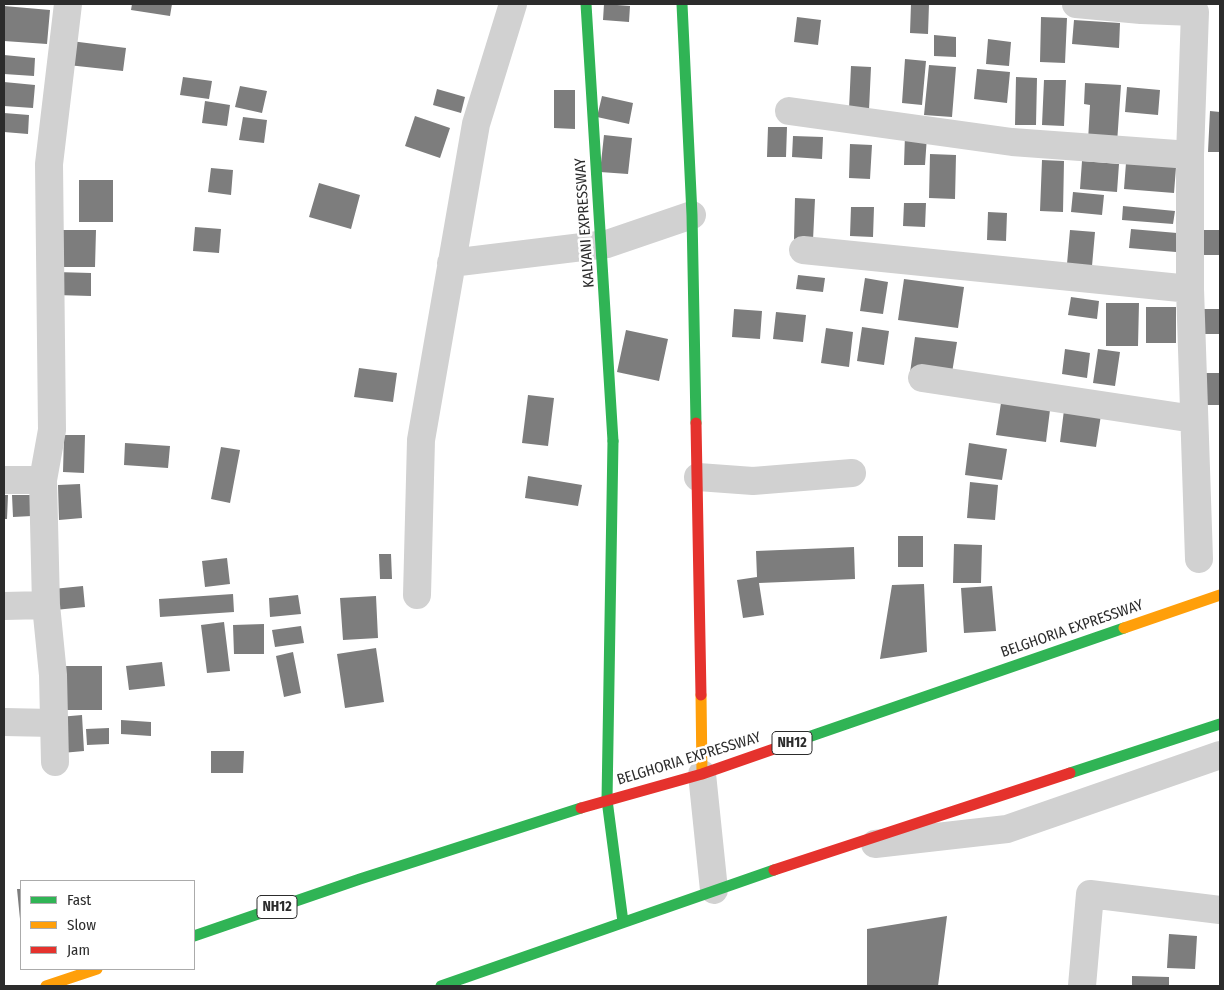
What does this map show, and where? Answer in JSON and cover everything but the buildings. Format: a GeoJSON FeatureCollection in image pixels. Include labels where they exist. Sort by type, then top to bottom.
{"type":"FeatureCollection","features":[{"type":"Feature","properties":{"kind":"main road","name":"KALYANI EXPRESSWAY"},"geometry":{"type":"LineString","coordinates":[[586,4],[613,441],[607,800],[623,922]]}},
{"type":"Feature","properties":{"kind":"main road"},"geometry":{"type":"LineString","coordinates":[[682,4],[692,215],[702,774]]}},
{"type":"Feature","properties":{"kind":"main road","name":"BELGHORIA EXPRESSWAY"},"geometry":{"type":"LineString","coordinates":[[195,936],[360,879],[607,800],[702,774],[1220,595]]}},
{"type":"Feature","properties":{"kind":"main road"},"geometry":{"type":"LineString","coordinates":[[441,986],[714,890],[1220,724]]}},
{"type":"Feature","properties":{"kind":"main road"},"geometry":{"type":"LineString","coordinates":[[46,986],[94,970]]}},
{"type":"Feature","properties":{"kind":"street"},"geometry":{"type":"LineString","coordinates":[[55,762],[53,675],[46,605],[43,480],[52,430],[49,164],[68,4]]}},
{"type":"Feature","properties":{"kind":"street"},"geometry":{"type":"LineString","coordinates":[[417,595],[421,440],[476,124],[513,4]]}},
{"type":"Feature","properties":{"kind":"street"},"geometry":{"type":"LineString","coordinates":[[1076,4],[1195,12],[1190,155],[1190,289],[1200,559]]}},
{"type":"Feature","properties":{"kind":"street"},"geometry":{"type":"LineString","coordinates":[[789,111],[1012,142],[1190,155]]}},
{"type":"Feature","properties":{"kind":"street"},"geometry":{"type":"LineString","coordinates":[[451,263],[607,244],[692,215]]}},
{"type":"Feature","properties":{"kind":"street"},"geometry":{"type":"LineString","coordinates":[[803,250],[1190,289]]}},
{"type":"Feature","properties":{"kind":"street"},"geometry":{"type":"LineString","coordinates":[[922,378],[1194,419]]}},
{"type":"Feature","properties":{"kind":"street"},"geometry":{"type":"LineString","coordinates":[[698,477],[752,481],[852,473]]}},
{"type":"Feature","properties":{"kind":"street"},"geometry":{"type":"LineString","coordinates":[[4,480],[43,480]]}},
{"type":"Feature","properties":{"kind":"street"},"geometry":{"type":"LineString","coordinates":[[4,606],[46,605]]}},
{"type":"Feature","properties":{"kind":"street"},"geometry":{"type":"LineString","coordinates":[[4,722],[53,723]]}},
{"type":"Feature","properties":{"kind":"street"},"geometry":{"type":"LineString","coordinates":[[843,848],[1007,829],[1220,755]]}},
{"type":"Feature","properties":{"kind":"street"},"geometry":{"type":"LineString","coordinates":[[702,774],[714,890]]}},
{"type":"Feature","properties":{"kind":"street"},"geometry":{"type":"LineString","coordinates":[[1082,986],[1090,894],[1220,910]]}},
{"type":"Feature","properties":{"kind":"traffic: fast"},"geometry":{"type":"LineString","coordinates":[[586,4],[613,441]]}},
{"type":"Feature","properties":{"kind":"traffic: fast"},"geometry":{"type":"LineString","coordinates":[[682,4],[692,215],[696,423]]}},
{"type":"Feature","properties":{"kind":"traffic: fast"},"geometry":{"type":"LineString","coordinates":[[613,441],[607,800],[623,922]]}},
{"type":"Feature","properties":{"kind":"traffic: fast"},"geometry":{"type":"LineString","coordinates":[[791,743],[1124,628]]}},
{"type":"Feature","properties":{"kind":"traffic: fast"},"geometry":{"type":"LineString","coordinates":[[1070,773],[1220,724]]}},
{"type":"Feature","properties":{"kind":"traffic: fast"},"geometry":{"type":"LineString","coordinates":[[195,936],[360,879],[581,808]]}},
{"type":"Feature","properties":{"kind":"traffic: fast"},"geometry":{"type":"LineString","coordinates":[[441,986],[774,870]]}},
{"type":"Feature","properties":{"kind":"traffic: slow"},"geometry":{"type":"LineString","coordinates":[[1124,628],[1220,595]]}},
{"type":"Feature","properties":{"kind":"traffic: slow"},"geometry":{"type":"LineString","coordinates":[[701,695],[702,774]]}},
{"type":"Feature","properties":{"kind":"traffic: slow"},"geometry":{"type":"LineString","coordinates":[[46,986],[94,970]]}},
{"type":"Feature","properties":{"kind":"traffic: jam"},"geometry":{"type":"LineString","coordinates":[[696,423],[701,695]]}},
{"type":"Feature","properties":{"kind":"traffic: jam"},"geometry":{"type":"LineString","coordinates":[[581,808],[702,774],[791,743]]}},
{"type":"Feature","properties":{"kind":"traffic: jam"},"geometry":{"type":"LineString","coordinates":[[774,870],[1070,773]]}}]}
